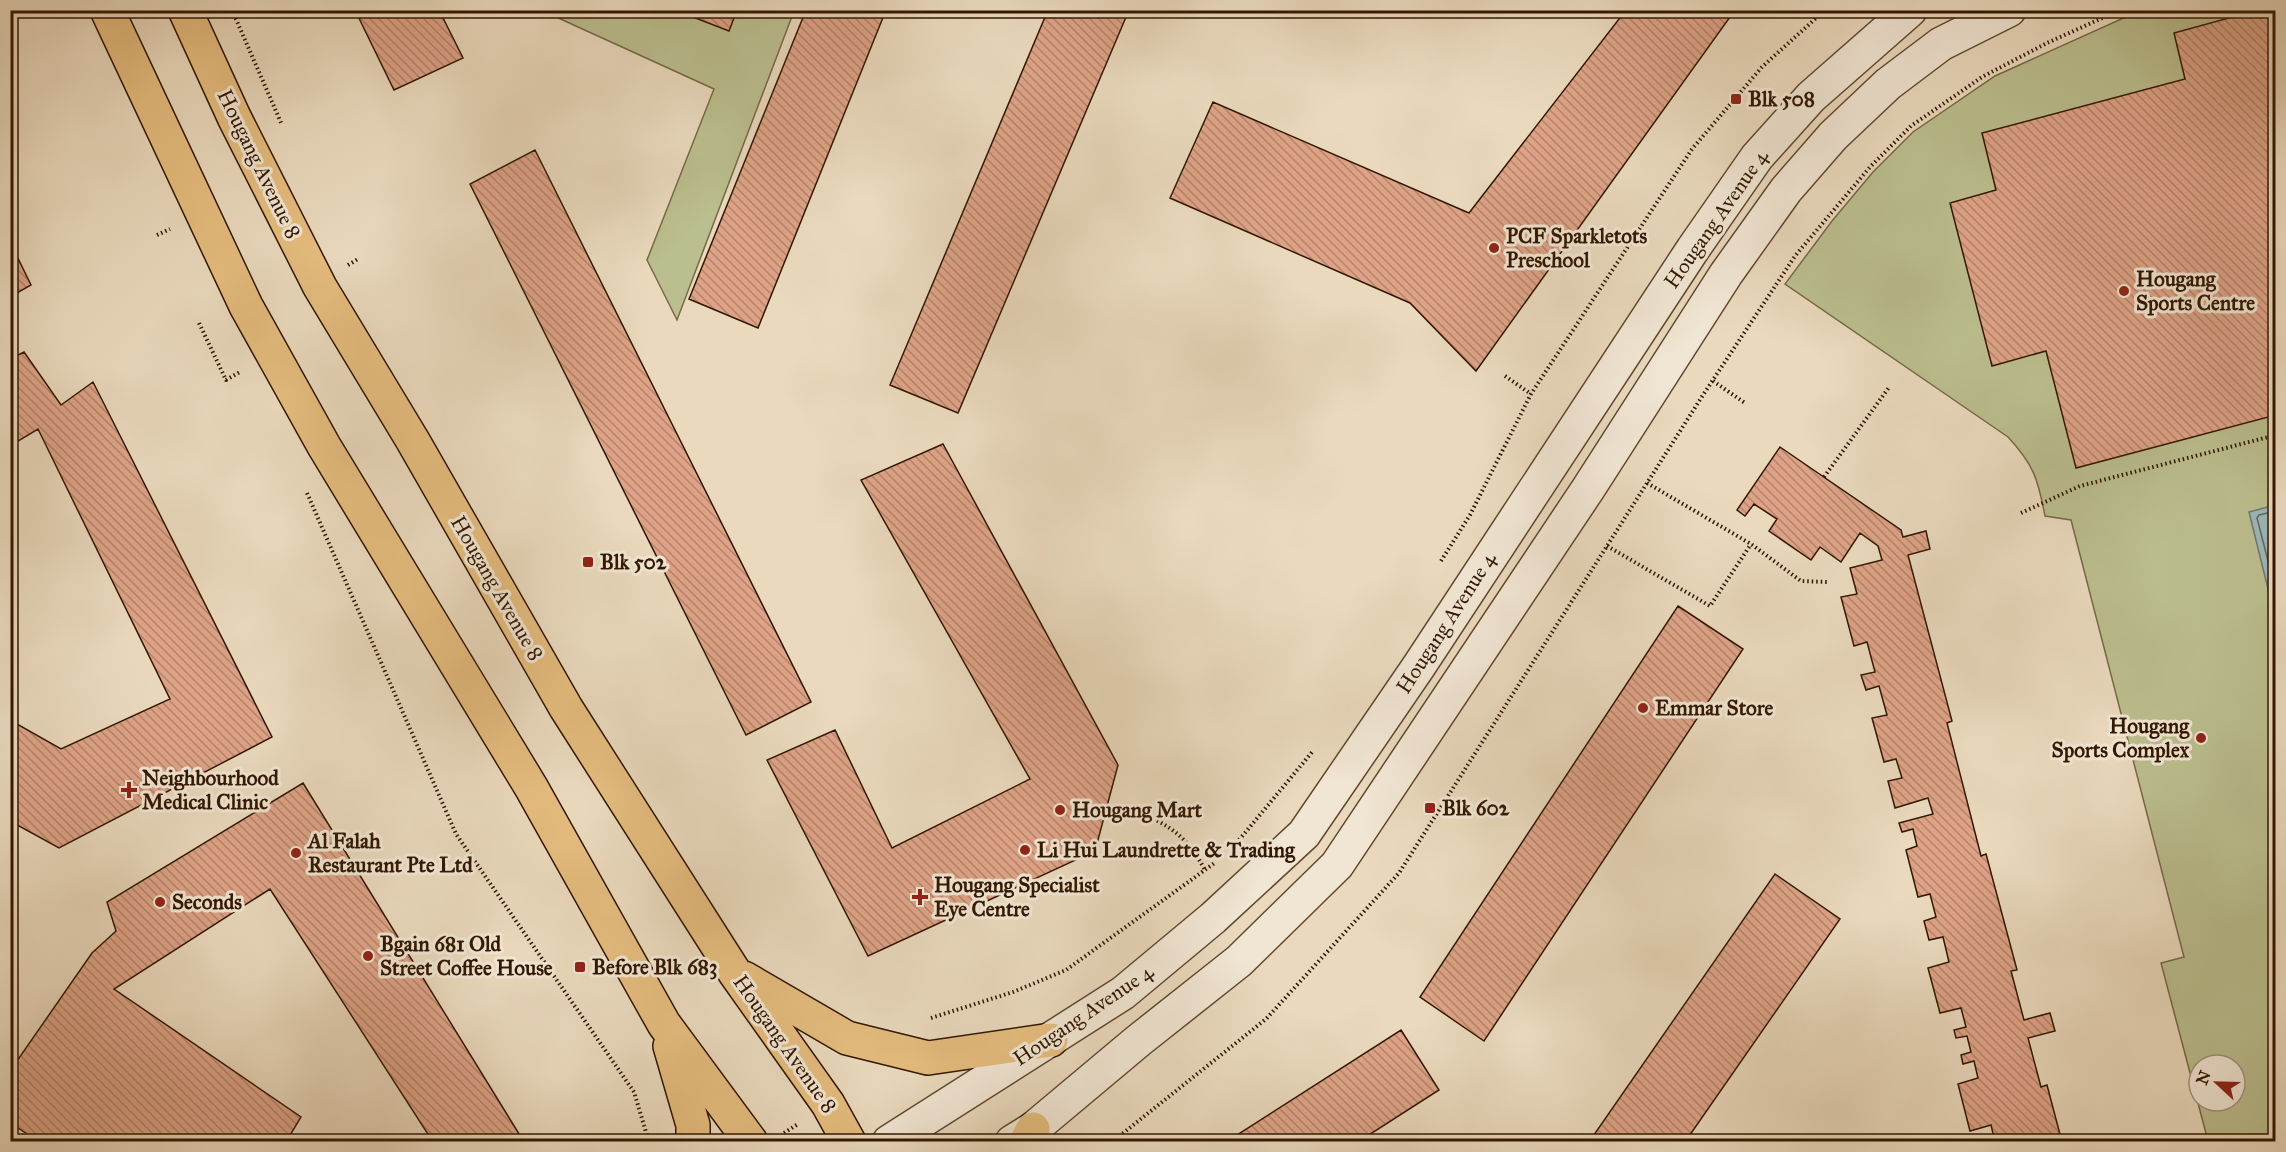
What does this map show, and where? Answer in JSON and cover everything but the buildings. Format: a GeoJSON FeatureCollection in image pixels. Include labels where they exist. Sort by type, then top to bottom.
{"type":"FeatureCollection","features":[{"type":"Feature","properties":{"kind":"main road"},"geometry":{"type":"LineString","coordinates":[[107,10],[246,306],[324,446],[531,787],[663,1024],[751,1142]]}},
{"type":"Feature","properties":{"kind":"main road","name":"Hougang Avenue 8"},"geometry":{"type":"LineString","coordinates":[[185,10],[234,117],[320,287],[413,441],[566,708],[735,973],[828,1104],[849,1142]]}},
{"type":"Feature","properties":{"kind":"main road"},"geometry":{"type":"LineString","coordinates":[[735,973],[847,1038],[928,1059],[1051,1040]]}},
{"type":"Feature","properties":{"kind":"main road"},"geometry":{"type":"LineString","coordinates":[[663,1024],[693,1125],[693,1142]]}},
{"type":"Feature","properties":{"kind":"street","name":"Hougang Avenue 4"},"geometry":{"type":"LineString","coordinates":[[889,1142],[1123,993],[1213,918],[1304,834],[1419,666],[1693,249],[1757,157],[1803,105],[1910,10]]}},
{"type":"Feature","properties":{"kind":"street","name":"Hougang Avenue 4"},"geometry":{"type":"LineString","coordinates":[[1023,1137],[1239,961],[1337,865],[1588,489],[1726,274],[1786,190],[1833,136],[1888,84],[1941,44],[2010,10]]}},
{"type":"Feature","properties":{"kind":"street"},"geometry":{"type":"LineString","coordinates":[[1693,249],[1726,274]]}},
{"type":"Feature","properties":{"kind":"street"},"geometry":{"type":"LineString","coordinates":[[1550,465],[1588,489]]}},
{"type":"Feature","properties":{"kind":"path"},"geometry":{"type":"LineString","coordinates":[[1439,563],[1470,515],[1531,394],[1692,149],[1762,67],[1825,10]]}},
{"type":"Feature","properties":{"kind":"path"},"geometry":{"type":"LineString","coordinates":[[1112,1142],[1266,1019],[1399,873],[1647,483],[1795,256],[1870,167],[1911,126],[1982,77],[2047,43],[2120,10]]}},
{"type":"Feature","properties":{"kind":"path"},"geometry":{"type":"LineString","coordinates":[[199,323],[226,380]]}},
{"type":"Feature","properties":{"kind":"path"},"geometry":{"type":"LineString","coordinates":[[1505,376],[1531,394]]}},
{"type":"Feature","properties":{"kind":"path"},"geometry":{"type":"LineString","coordinates":[[1713,381],[1745,403]]}},
{"type":"Feature","properties":{"kind":"path"},"geometry":{"type":"LineString","coordinates":[[1824,477],[1890,386]]}},
{"type":"Feature","properties":{"kind":"path"},"geometry":{"type":"LineString","coordinates":[[2021,513],[2080,486],[2276,435]]}},
{"type":"Feature","properties":{"kind":"path"},"geometry":{"type":"LineString","coordinates":[[1647,483],[1751,544],[1801,581],[1827,582]]}},
{"type":"Feature","properties":{"kind":"path"},"geometry":{"type":"LineString","coordinates":[[304,486],[456,834],[634,1092],[649,1142]]}},
{"type":"Feature","properties":{"kind":"path"},"geometry":{"type":"LineString","coordinates":[[1607,546],[1710,606],[1751,544]]}},
{"type":"Feature","properties":{"kind":"path"},"geometry":{"type":"LineString","coordinates":[[1237,843],[1318,745]]}},
{"type":"Feature","properties":{"kind":"path"},"geometry":{"type":"LineString","coordinates":[[1137,810],[1177,831],[1193,848],[1205,870],[1213,918]]}},
{"type":"Feature","properties":{"kind":"path"},"geometry":{"type":"LineString","coordinates":[[925,1020],[1013,992],[1066,970],[1221,858]]}},
{"type":"Feature","properties":{"kind":"green space"},"geometry":{"type":"Polygon","coordinates":[[[543,11],[794,11],[677,320],[647,260],[714,89],[543,11]]]}},
{"type":"Feature","properties":{"kind":"green space","name":"Hougang Sports Complex"},"geometry":{"type":"Polygon","coordinates":[[[2139,11],[2275,11],[2275,1141],[2208,1141],[2201,1113],[2247,1113],[2247,1053],[2187,1053],[2187,1061],[2161,963],[2184,957],[2071,520],[2045,516],[2034,473],[2024,456],[2008,437],[1785,284],[1832,221],[1873,172],[1913,132],[1995,76],[2139,11]]]}},
{"type":"Feature","properties":{"kind":"water"},"geometry":{"type":"Polygon","coordinates":[[[2276,505],[2275,617],[2249,512],[2276,505]]]}},
{"type":"Feature","properties":{"kind":"place","name":"Blk 508"},"geometry":{"type":"Point","coordinates":[1736,99]}},
{"type":"Feature","properties":{"kind":"place","name":"PCF Sparkletots Preschool"},"geometry":{"type":"Point","coordinates":[1494,248]}},
{"type":"Feature","properties":{"kind":"place","name":"Hougang Sports Centre"},"geometry":{"type":"Point","coordinates":[2124,291]}},
{"type":"Feature","properties":{"kind":"place","name":"Blk 502"},"geometry":{"type":"Point","coordinates":[588,562]}},
{"type":"Feature","properties":{"kind":"place","name":"Emmar Store"},"geometry":{"type":"Point","coordinates":[1643,708]}},
{"type":"Feature","properties":{"kind":"place","name":"Hougang Sports Complex"},"geometry":{"type":"Point","coordinates":[2201,738]}},
{"type":"Feature","properties":{"kind":"place","name":"Neighbourhood Medical Clinic"},"geometry":{"type":"Point","coordinates":[129,790]}},
{"type":"Feature","properties":{"kind":"place","name":"Blk 602"},"geometry":{"type":"Point","coordinates":[1430,808]}},
{"type":"Feature","properties":{"kind":"place","name":"Hougang Mart"},"geometry":{"type":"Point","coordinates":[1060,810]}},
{"type":"Feature","properties":{"kind":"place","name":"Li Hui Laundrette & Trading"},"geometry":{"type":"Point","coordinates":[1025,850]}},
{"type":"Feature","properties":{"kind":"place","name":"Al Falah Restaurant Pte Ltd"},"geometry":{"type":"Point","coordinates":[296,853]}},
{"type":"Feature","properties":{"kind":"place","name":"Hougang Specialist Eye Centre"},"geometry":{"type":"Point","coordinates":[920,897]}},
{"type":"Feature","properties":{"kind":"place","name":"Seconds"},"geometry":{"type":"Point","coordinates":[160,902]}},
{"type":"Feature","properties":{"kind":"place","name":"Bgain 681 Old Street Coffee House"},"geometry":{"type":"Point","coordinates":[368,956]}},
{"type":"Feature","properties":{"kind":"place","name":"Before Blk 683"},"geometry":{"type":"Point","coordinates":[580,967]}}]}
